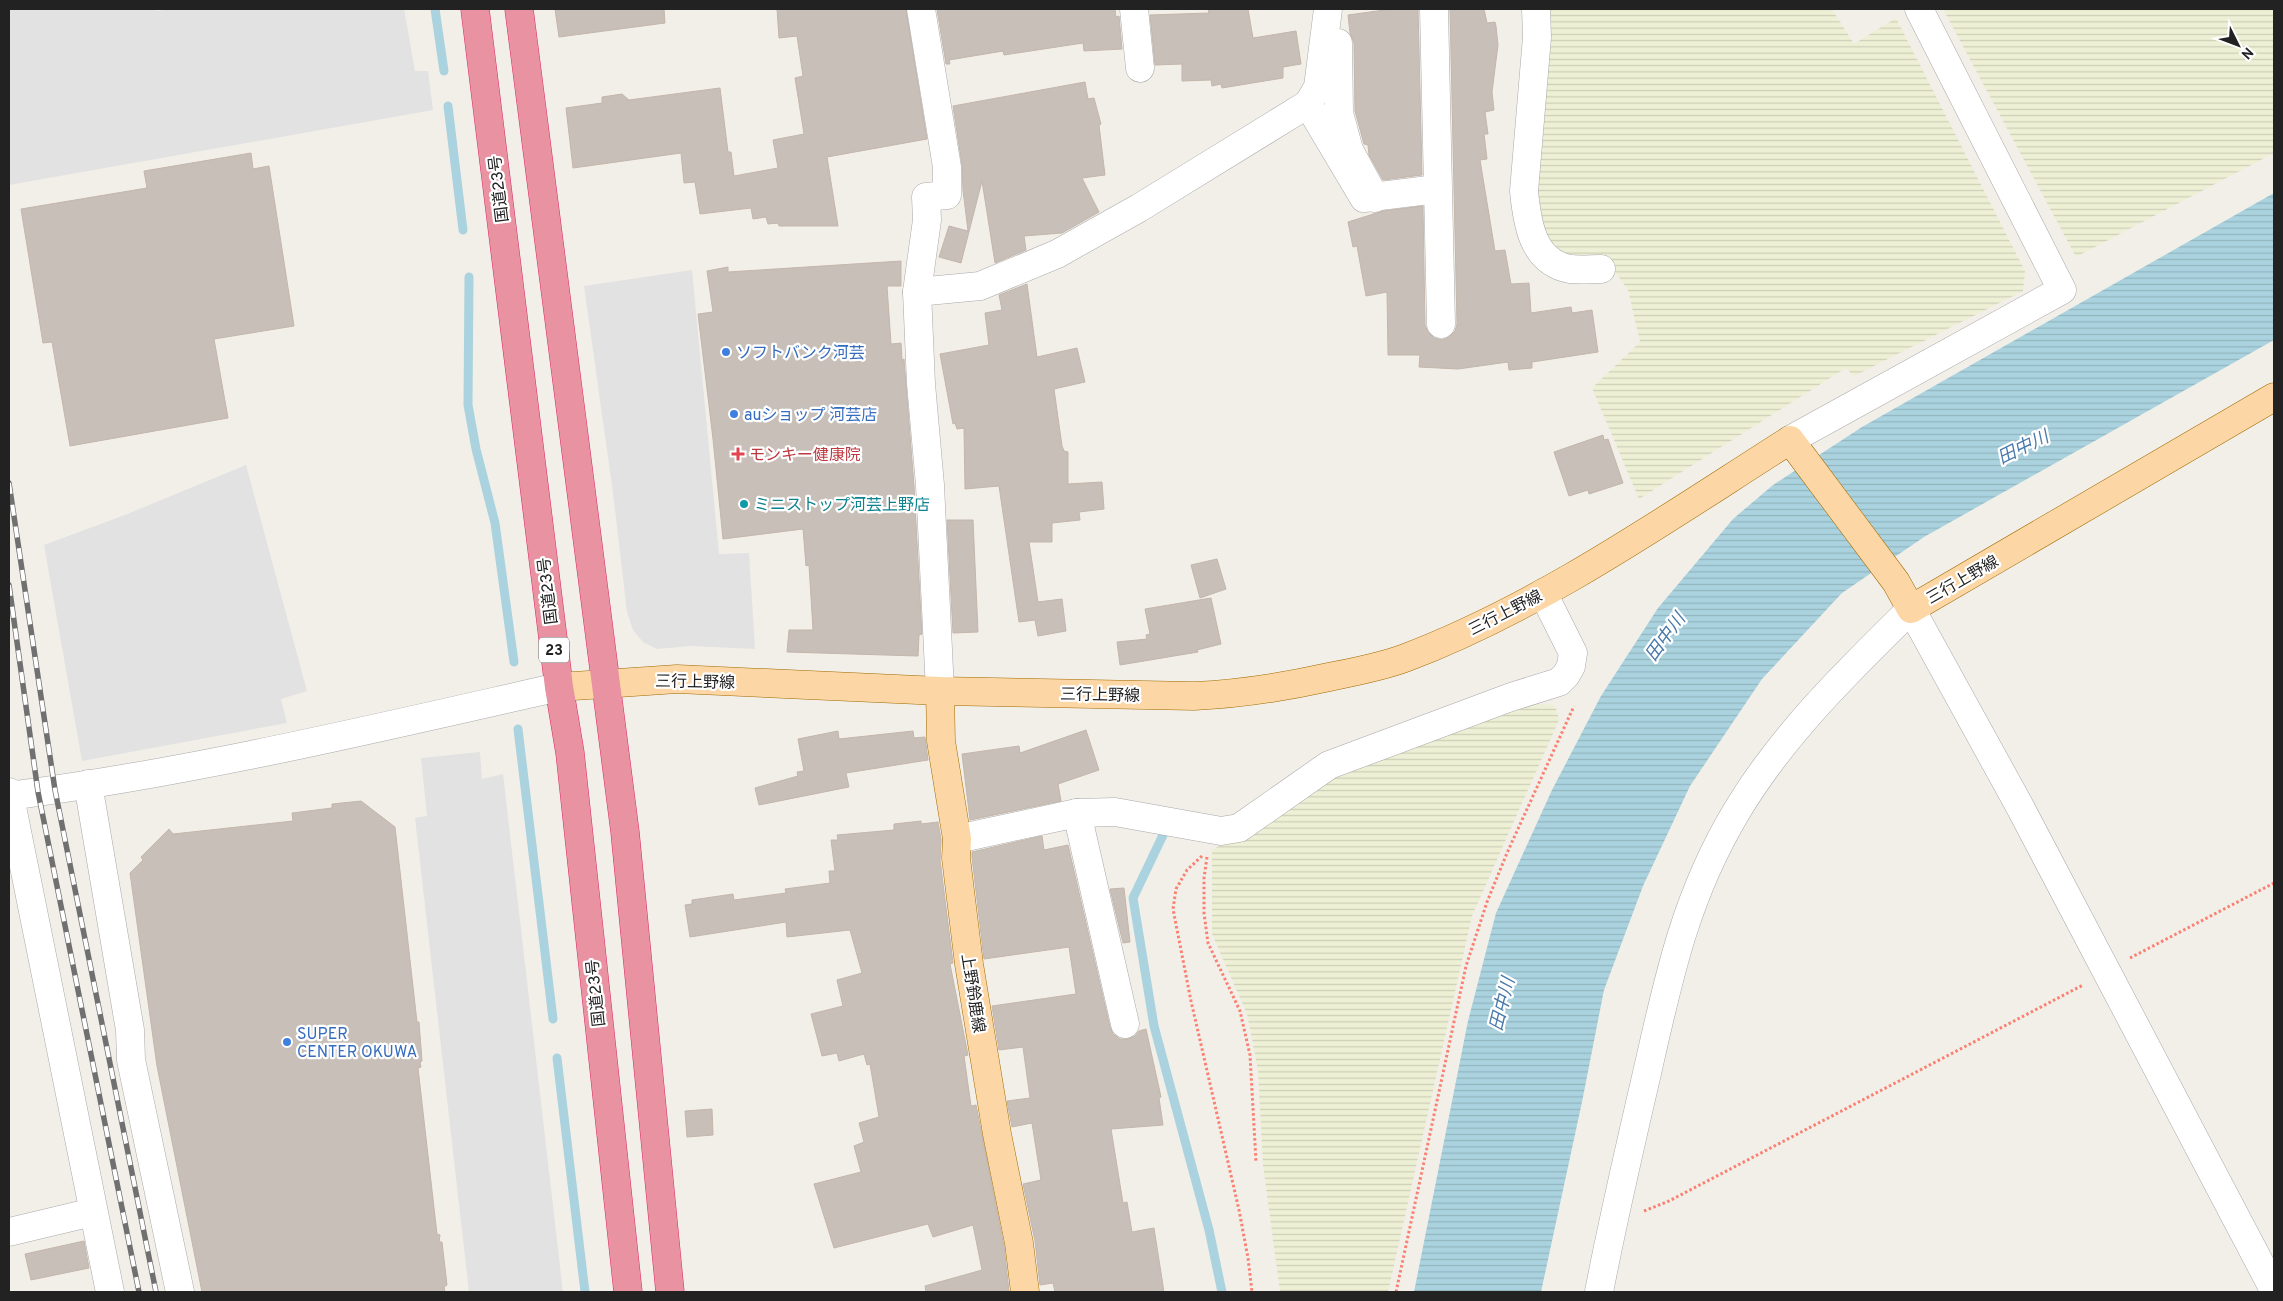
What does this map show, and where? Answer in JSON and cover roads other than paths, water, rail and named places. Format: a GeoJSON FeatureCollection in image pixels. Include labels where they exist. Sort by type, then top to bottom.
{"type":"FeatureCollection","features":[{"type":"Feature","properties":{"kind":"highway","name":"国道23号"},"geometry":{"type":"LineString","coordinates":[[475,9],[559,687],[570,753],[628,1292]]}},
{"type":"Feature","properties":{"kind":"highway"},"geometry":{"type":"LineString","coordinates":[[519,9],[625,832],[670,1292]]}},
{"type":"Feature","properties":{"kind":"main road","name":"三行上野線"},"geometry":{"type":"LineString","coordinates":[[559,687],[676,679],[940,691],[1194,696],[1222,695],[1299,684],[1365,670],[1404,658],[1468,631],[1543,593],[1666,519],[1797,450],[1896,582],[1911,609],[2274,397]]}},
{"type":"Feature","properties":{"kind":"main road","name":"上野鈴鹿線"},"geometry":{"type":"LineString","coordinates":[[940,691],[941,741],[956,839],[956,858],[969,964],[997,1134],[1019,1243],[1025,1292]]}},
{"type":"Feature","properties":{"kind":"street"},"geometry":{"type":"LineString","coordinates":[[921,9],[947,167],[947,195],[926,197],[927,220],[916,292],[920,384],[930,485],[940,691]]}},
{"type":"Feature","properties":{"kind":"street"},"geometry":{"type":"LineString","coordinates":[[1134,9],[1140,68]]}},
{"type":"Feature","properties":{"kind":"street"},"geometry":{"type":"LineString","coordinates":[[916,292],[980,286],[1057,254],[1139,208],[1308,104],[1318,87],[1328,9]]}},
{"type":"Feature","properties":{"kind":"street"},"geometry":{"type":"LineString","coordinates":[[1328,9],[1338,24],[1339,113],[1349,150],[1375,198]]}},
{"type":"Feature","properties":{"kind":"street"},"geometry":{"type":"LineString","coordinates":[[1434,9],[1436,189],[1441,324]]}},
{"type":"Feature","properties":{"kind":"street"},"geometry":{"type":"LineString","coordinates":[[1536,9],[1537,38],[1524,191],[1527,215],[1536,246],[1550,260],[1569,269],[1602,269]]}},
{"type":"Feature","properties":{"kind":"street"},"geometry":{"type":"LineString","coordinates":[[1797,450],[2062,290],[1919,9]]}},
{"type":"Feature","properties":{"kind":"street"},"geometry":{"type":"LineString","coordinates":[[1308,104],[1364,198],[1436,189]]}},
{"type":"Feature","properties":{"kind":"street"},"geometry":{"type":"LineString","coordinates":[[956,839],[1077,813],[1115,812],[1215,840],[1252,820],[1329,766],[1511,697],[1554,684],[1566,675],[1571,666],[1573,653],[1543,593]]}},
{"type":"Feature","properties":{"kind":"street"},"geometry":{"type":"LineString","coordinates":[[1599,1292],[1612,1224],[1675,952],[1690,906],[1714,852],[1761,773],[1808,714],[1911,609],[2019,805],[2274,1290]]}},
{"type":"Feature","properties":{"kind":"street"},"geometry":{"type":"LineString","coordinates":[[9,796],[167,771],[374,729],[559,687]]}},
{"type":"Feature","properties":{"kind":"street"},"geometry":{"type":"LineString","coordinates":[[88,784],[130,1030],[131,1060],[180,1292]]}},
{"type":"Feature","properties":{"kind":"street"},"geometry":{"type":"LineString","coordinates":[[9,792],[110,1292]]}},
{"type":"Feature","properties":{"kind":"street"},"geometry":{"type":"LineString","coordinates":[[1077,813],[1125,1024]]}},
{"type":"Feature","properties":{"kind":"street"},"geometry":{"type":"LineString","coordinates":[[9,1232],[93,1212]]}},
{"type":"Feature","properties":{"kind":"water","name":"田中川"},"geometry":{"type":"Polygon","coordinates":[[[2274,193],[2274,340],[1924,537],[1842,593],[1762,679],[1690,786],[1643,886],[1604,990],[1541,1292],[1414,1292],[1468,1021],[1496,913],[1552,790],[1601,696],[1658,608],[1733,519],[1773,485],[1862,427],[2274,193]]]}},
{"type":"Feature","properties":{"kind":"waterway"},"geometry":{"type":"LineString","coordinates":[[435,9],[444,71]]}},
{"type":"Feature","properties":{"kind":"waterway"},"geometry":{"type":"LineString","coordinates":[[448,106],[463,230]]}},
{"type":"Feature","properties":{"kind":"waterway"},"geometry":{"type":"LineString","coordinates":[[469,277],[468,405],[476,449],[495,523],[514,662]]}},
{"type":"Feature","properties":{"kind":"waterway"},"geometry":{"type":"LineString","coordinates":[[518,729],[553,1019]]}},
{"type":"Feature","properties":{"kind":"waterway"},"geometry":{"type":"LineString","coordinates":[[1163,835],[1133,898],[1154,1026],[1209,1230],[1222,1292]]}},
{"type":"Feature","properties":{"kind":"waterway"},"geometry":{"type":"LineString","coordinates":[[557,1058],[585,1292]]}},
{"type":"Feature","properties":{"kind":"railway"},"geometry":{"type":"LineString","coordinates":[[9,483],[55,790],[156,1292]]}},
{"type":"Feature","properties":{"kind":"railway"},"geometry":{"type":"LineString","coordinates":[[9,585],[38,792],[139,1292]]}},
{"type":"Feature","properties":{"kind":"place","name":"ソフトバンク河芸"},"geometry":{"type":"Point","coordinates":[726,352]}},
{"type":"Feature","properties":{"kind":"place","name":"auショップ 河芸店"},"geometry":{"type":"Point","coordinates":[734,414]}},
{"type":"Feature","properties":{"kind":"place","name":"モンキー健康院"},"geometry":{"type":"Point","coordinates":[738,454]}},
{"type":"Feature","properties":{"kind":"place","name":"ミニストップ河芸上野店"},"geometry":{"type":"Point","coordinates":[744,504]}},
{"type":"Feature","properties":{"kind":"place","name":"SUPER CENTER OKUWA"},"geometry":{"type":"Point","coordinates":[287,1042]}}]}
